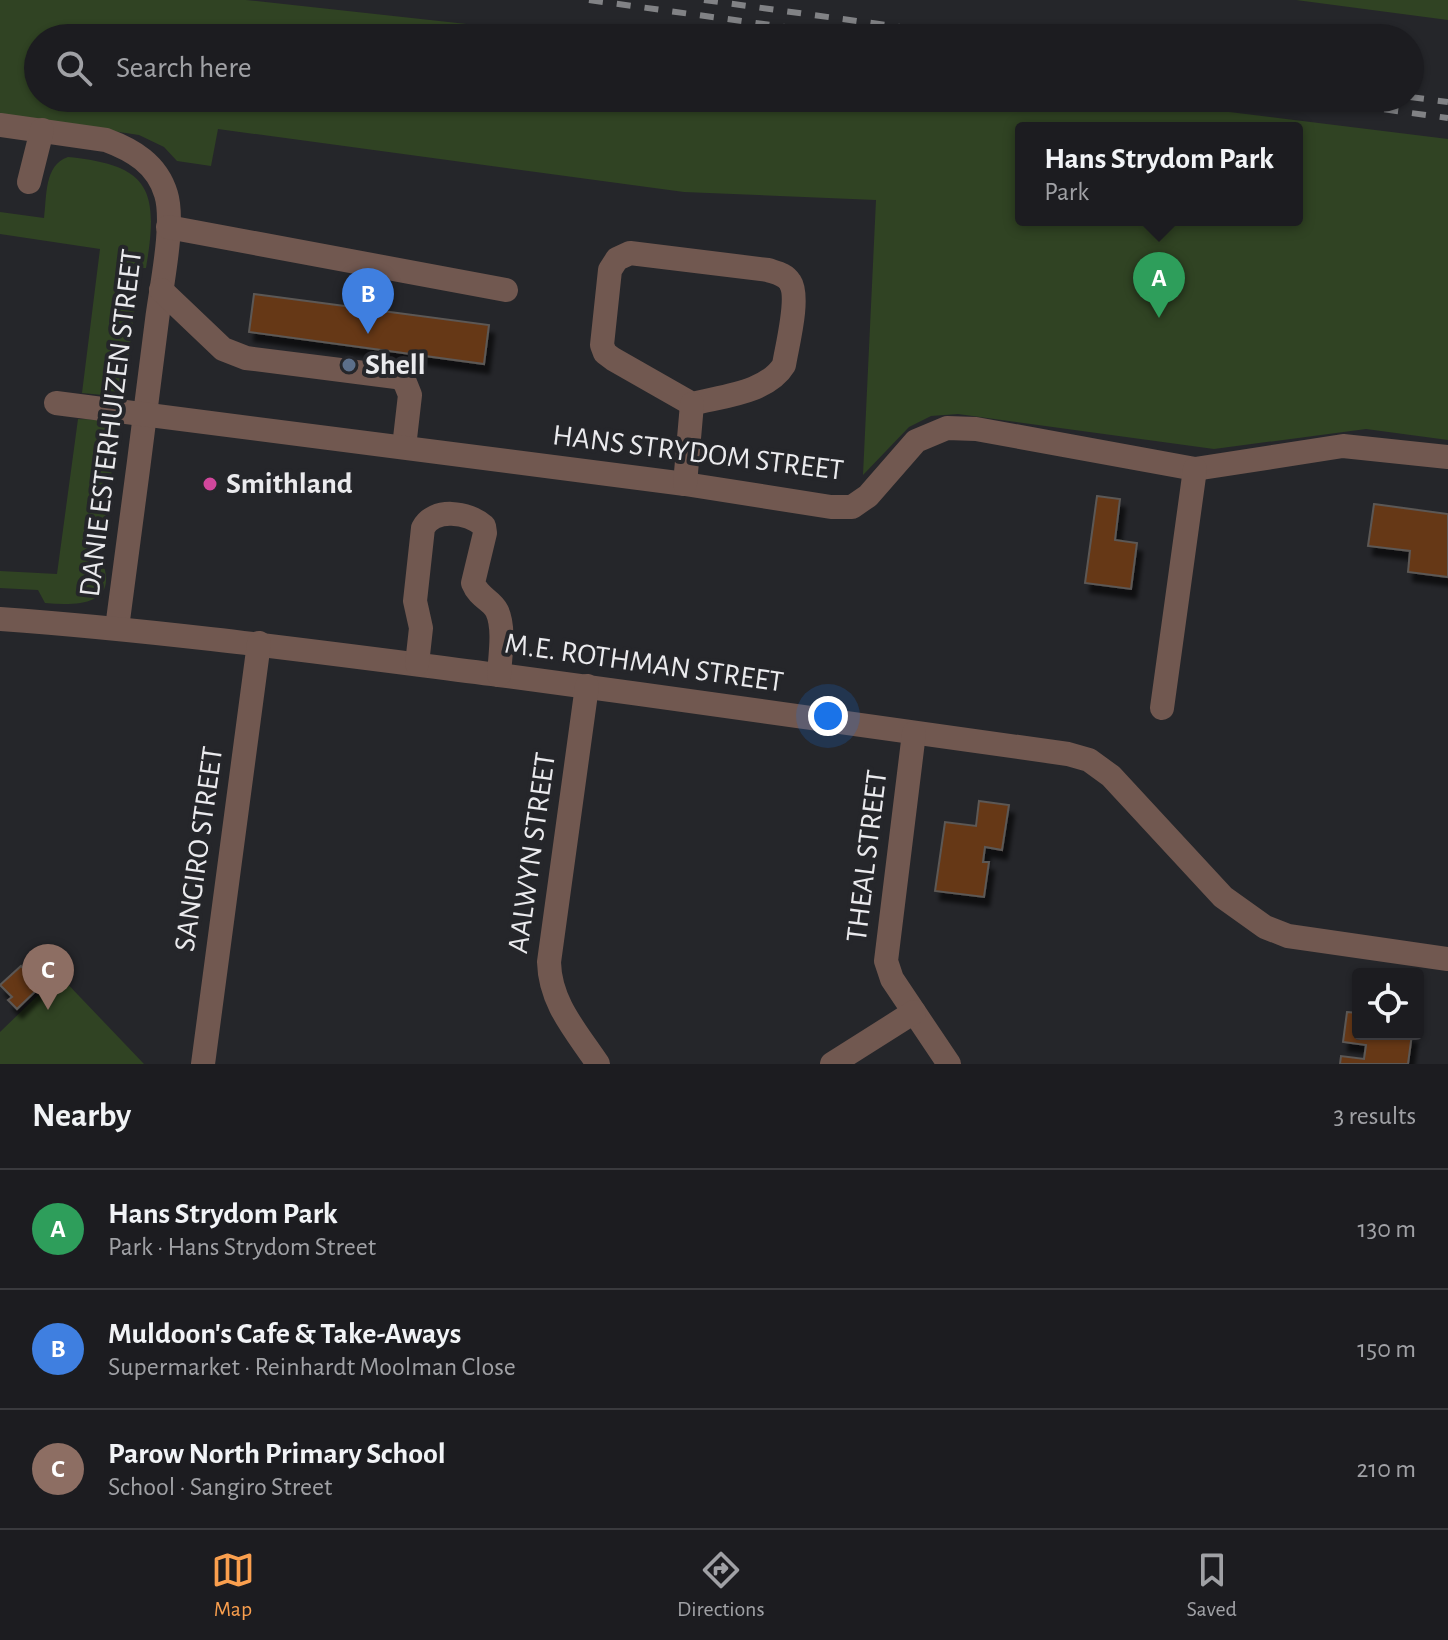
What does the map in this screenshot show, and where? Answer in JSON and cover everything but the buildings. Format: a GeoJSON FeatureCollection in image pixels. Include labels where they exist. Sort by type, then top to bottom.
{"type":"FeatureCollection","features":[{"type":"Feature","properties":{"kind":"street","name":"DANIE ESTERHUIZEN STREET"},"geometry":{"type":"LineString","coordinates":[[0,125],[106,140],[135,152],[148,163],[168,198],[161,290],[117,628]]}},
{"type":"Feature","properties":{"kind":"street"},"geometry":{"type":"LineString","coordinates":[[29,182],[42,130]]}},
{"type":"Feature","properties":{"kind":"street"},"geometry":{"type":"LineString","coordinates":[[168,227],[506,290]]}},
{"type":"Feature","properties":{"kind":"street"},"geometry":{"type":"LineString","coordinates":[[630,253],[768,270],[783,275],[793,286],[795,296],[784,365],[779,374],[764,385],[692,404],[605,353],[601,333],[610,270],[612,263],[622,256],[630,253]]}},
{"type":"Feature","properties":{"kind":"street"},"geometry":{"type":"LineString","coordinates":[[161,290],[223,349],[246,358],[404,380],[410,395],[404,447]]}},
{"type":"Feature","properties":{"kind":"street","name":"HANS STRYDOM STREET"},"geometry":{"type":"LineString","coordinates":[[56,403],[685,484],[831,507],[852,507],[868,496],[916,441],[947,428],[976,429],[1195,469],[1343,446],[1448,457]]}},
{"type":"Feature","properties":{"kind":"street"},"geometry":{"type":"LineString","coordinates":[[685,484],[692,404]]}},
{"type":"Feature","properties":{"kind":"street"},"geometry":{"type":"LineString","coordinates":[[1162,708],[1195,469]]}},
{"type":"Feature","properties":{"kind":"street"},"geometry":{"type":"LineString","coordinates":[[417,664],[421,628],[415,601],[423,528],[427,520],[436,514],[445,514],[469,518],[484,526],[473,583],[482,598],[496,608],[500,619],[499,675]]}},
{"type":"Feature","properties":{"kind":"street","name":"M.E. ROTHMAN STREET"},"geometry":{"type":"LineString","coordinates":[[0,624],[117,628],[259,643],[1068,754],[1089,760],[1111,776],[1223,897],[1265,927],[1288,936],[1448,959]]}},
{"type":"Feature","properties":{"kind":"street","name":"SANGIRO STREET"},"geometry":{"type":"LineString","coordinates":[[203,1064],[259,643]]}},
{"type":"Feature","properties":{"kind":"street","name":"AALWYN STREET"},"geometry":{"type":"LineString","coordinates":[[587,686],[549,977],[556,1002],[598,1064]]}},
{"type":"Feature","properties":{"kind":"street","name":"THEAL STREET"},"geometry":{"type":"LineString","coordinates":[[914,733],[886,961],[892,979],[949,1064]]}},
{"type":"Feature","properties":{"kind":"street"},"geometry":{"type":"LineString","coordinates":[[832,1064],[914,1012]]}},
{"type":"Feature","properties":{"kind":"green space"},"geometry":{"type":"Polygon","coordinates":[[[0,0],[246,0],[466,24],[24,24],[24,112],[1229,112],[1448,139],[1448,440],[1366,429],[1214,449],[958,414],[931,416],[909,427],[863,475],[876,200],[684,192],[218,129],[211,166],[177,161],[164,147],[139,135],[0,114],[0,0]]]}},
{"type":"Feature","properties":{"kind":"green space"},"geometry":{"type":"Polygon","coordinates":[[[1296,0],[1448,0],[1448,20],[1296,0]]]}},
{"type":"Feature","properties":{"kind":"green space"},"geometry":{"type":"Polygon","coordinates":[[[68,157],[96,161],[133,175],[149,201],[150,241],[146,268],[140,268],[125,382],[122,392],[113,396],[82,393],[100,249],[0,234],[0,212],[44,218],[51,174],[60,161],[68,157]]]}},
{"type":"Feature","properties":{"kind":"green space"},"geometry":{"type":"Polygon","coordinates":[[[78,419],[106,422],[117,434],[100,556],[106,584],[94,599],[71,604],[45,603],[38,590],[0,588],[0,571],[57,574],[78,419]]]}},
{"type":"Feature","properties":{"kind":"green space"},"geometry":{"type":"Polygon","coordinates":[[[59,975],[144,1064],[0,1064],[0,1032],[59,975]]]}},
{"type":"Feature","properties":{"kind":"railway"},"geometry":{"type":"LineString","coordinates":[[589,0],[763,24]]}},
{"type":"Feature","properties":{"kind":"railway"},"geometry":{"type":"LineString","coordinates":[[704,0],[879,24]]}},
{"type":"Feature","properties":{"kind":"railway"},"geometry":{"type":"LineString","coordinates":[[1424,99],[1448,102]]}},
{"type":"Feature","properties":{"kind":"railway"},"geometry":{"type":"LineString","coordinates":[[1404,112],[1448,118]]}},
{"type":"Feature","properties":{"kind":"place","name":"Hans Strydom Park"},"geometry":{"type":"Point","coordinates":[1159,318]}},
{"type":"Feature","properties":{"kind":"place","name":"Muldoon's Cafe & Take-Aways"},"geometry":{"type":"Point","coordinates":[368,334]}},
{"type":"Feature","properties":{"kind":"place","name":"Shell"},"geometry":{"type":"Point","coordinates":[349,365]}},
{"type":"Feature","properties":{"kind":"place","name":"Smithland"},"geometry":{"type":"Point","coordinates":[210,484]}},
{"type":"Feature","properties":{"kind":"place","name":"Parow North Primary School"},"geometry":{"type":"Point","coordinates":[48,1010]}}]}
